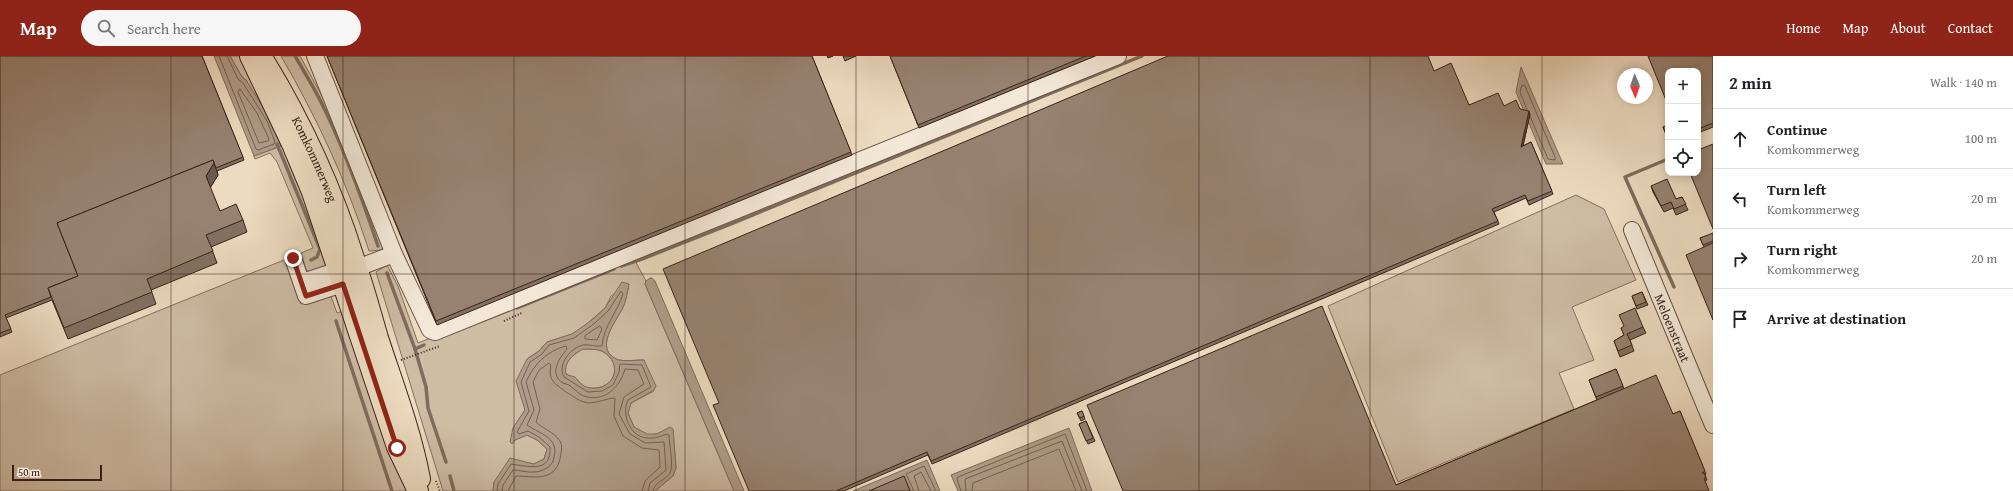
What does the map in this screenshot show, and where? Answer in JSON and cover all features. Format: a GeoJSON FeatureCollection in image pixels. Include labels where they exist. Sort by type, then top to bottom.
{"type":"FeatureCollection","features":[{"type":"Feature","properties":{"kind":"main road","name":"Komkommerweg"},"geometry":{"type":"LineString","coordinates":[[250,56],[292,144],[347,274],[412,446],[422,491]]}},
{"type":"Feature","properties":{"kind":"main road","name":"Komkommerweg"},"geometry":{"type":"LineString","coordinates":[[261,56],[282,90],[312,148],[397,448],[418,491]]}},
{"type":"Feature","properties":{"kind":"street"},"geometry":{"type":"LineString","coordinates":[[316,56],[387,257],[430,330],[435,332],[1118,56]]}},
{"type":"Feature","properties":{"kind":"street","name":"Meloenstraat"},"geometry":{"type":"LineString","coordinates":[[1632,230],[1713,425]]}},
{"type":"Feature","properties":{"kind":"street"},"geometry":{"type":"LineString","coordinates":[[293,258],[302,282],[347,274],[387,257]]}},
{"type":"Feature","properties":{"kind":"path"},"geometry":{"type":"LineString","coordinates":[[400,361],[421,354]]}},
{"type":"Feature","properties":{"kind":"shaded area"},"geometry":{"type":"Polygon","coordinates":[[[230,56],[242,56],[287,139],[326,265],[324,269],[310,272],[306,270],[301,253],[313,248],[277,162],[270,153],[255,159],[254,156],[281,146],[246,80],[242,77],[230,56]]]}},
{"type":"Feature","properties":{"kind":"shaded area"},"geometry":{"type":"Polygon","coordinates":[[[281,56],[300,56],[339,127],[383,244],[382,250],[369,251],[341,175],[307,103],[281,56]]]}},
{"type":"Feature","properties":{"kind":"shaded area"},"geometry":{"type":"Polygon","coordinates":[[[1576,195],[1604,209],[1636,280],[1572,307],[1594,360],[1559,373],[1574,409],[1398,482],[1328,306],[1576,195]]]}},
{"type":"Feature","properties":{"kind":"shaded area"},"geometry":{"type":"Polygon","coordinates":[[[633,257],[646,281],[645,284],[734,491],[655,491],[673,476],[676,468],[673,430],[670,428],[657,434],[647,435],[634,427],[628,413],[631,403],[654,391],[644,360],[619,360],[610,355],[607,349],[608,336],[623,308],[629,284],[611,296],[605,308],[582,328],[572,334],[547,342],[539,351],[527,359],[525,410],[513,428],[515,440],[527,435],[537,440],[547,449],[544,459],[534,464],[516,461],[494,482],[493,491],[443,491],[376,272],[387,265],[398,286],[418,343],[633,257]]]}},
{"type":"Feature","properties":{"kind":"shaded area"},"geometry":{"type":"Polygon","coordinates":[[[284,260],[287,262],[301,304],[331,296],[337,313],[348,309],[411,491],[0,491],[0,375],[284,260]]]}},
{"type":"Feature","properties":{"kind":"shaded area"},"geometry":{"type":"Polygon","coordinates":[[[583,349],[595,349],[602,351],[609,356],[615,369],[614,376],[605,385],[598,388],[590,388],[583,385],[574,377],[566,374],[566,366],[570,359],[583,349]]]}},
{"type":"Feature","properties":{"kind":"water"},"geometry":{"type":"Polygon","coordinates":[[[214,56],[230,56],[242,77],[246,80],[271,120],[281,146],[254,156],[214,56]]]}},
{"type":"Feature","properties":{"kind":"water"},"geometry":{"type":"Polygon","coordinates":[[[1521,67],[1563,164],[1546,164],[1516,92],[1521,67]]]}},
{"type":"Feature","properties":{"kind":"water"},"geometry":{"type":"Polygon","coordinates":[[[650,278],[655,281],[744,491],[734,491],[645,284],[650,278]]]}},
{"type":"Feature","properties":{"kind":"water"},"geometry":{"type":"Polygon","coordinates":[[[622,282],[629,284],[623,308],[608,336],[607,349],[610,354],[619,360],[644,360],[656,386],[654,390],[631,403],[628,413],[634,427],[647,434],[657,434],[670,427],[673,429],[676,468],[673,476],[655,491],[493,491],[494,482],[510,458],[534,464],[544,459],[547,449],[537,440],[527,435],[515,440],[512,444],[510,442],[513,428],[525,410],[516,381],[527,359],[539,351],[547,342],[572,334],[592,320],[605,308],[622,282]],[[583,349],[570,359],[566,366],[566,374],[575,377],[581,384],[590,388],[598,388],[605,385],[614,376],[615,369],[609,356],[602,351],[595,349],[583,349]]]}},
{"type":"Feature","properties":{"kind":"water"},"geometry":{"type":"Polygon","coordinates":[[[1069,428],[1092,491],[958,491],[951,475],[1069,428]]]}},
{"type":"Feature","properties":{"kind":"water"},"geometry":{"type":"Polygon","coordinates":[[[927,460],[940,491],[911,491],[905,479],[879,491],[853,491],[927,460]]]}},
{"type":"Feature","properties":{"kind":"building"},"geometry":{"type":"Polygon","coordinates":[[[0,56],[202,56],[243,157],[216,168],[213,160],[57,223],[78,276],[48,288],[51,297],[5,315],[11,329],[0,333],[0,56]]]}},
{"type":"Feature","properties":{"kind":"building"},"geometry":{"type":"Polygon","coordinates":[[[327,56],[812,56],[851,152],[436,321],[327,56]]]}},
{"type":"Feature","properties":{"kind":"building"},"geometry":{"type":"Polygon","coordinates":[[[890,56],[1086,56],[918,125],[890,56]]]}},
{"type":"Feature","properties":{"kind":"building"},"geometry":{"type":"Polygon","coordinates":[[[1168,56],[1428,56],[1434,71],[1451,63],[1469,105],[1498,93],[1504,106],[1516,100],[1520,109],[1529,111],[1521,147],[1531,142],[1552,191],[1528,201],[1525,195],[1492,209],[1498,221],[931,461],[927,452],[836,491],[749,491],[713,405],[719,403],[663,269],[1168,56]]]}},
{"type":"Feature","properties":{"kind":"building"},"geometry":{"type":"Polygon","coordinates":[[[1648,56],[1713,56],[1713,123],[1701,128],[1701,68],[1665,68],[1665,98],[1648,56]]]}},
{"type":"Feature","properties":{"kind":"building"},"geometry":{"type":"Polygon","coordinates":[[[1713,144],[1713,229],[1691,176],[1701,176],[1701,149],[1713,144]]]}},
{"type":"Feature","properties":{"kind":"building"},"geometry":{"type":"Polygon","coordinates":[[[213,160],[214,163],[206,176],[220,211],[236,204],[243,220],[206,235],[213,251],[147,279],[152,292],[64,328],[48,288],[78,276],[57,223],[213,160]]]}},
{"type":"Feature","properties":{"kind":"building"},"geometry":{"type":"Polygon","coordinates":[[[1667,179],[1676,199],[1682,197],[1686,204],[1674,209],[1671,202],[1661,206],[1651,186],[1667,179]]]}},
{"type":"Feature","properties":{"kind":"building"},"geometry":{"type":"Polygon","coordinates":[[[1713,233],[1713,241],[1703,245],[1700,238],[1713,233]]]}},
{"type":"Feature","properties":{"kind":"building"},"geometry":{"type":"Polygon","coordinates":[[[1713,243],[1713,320],[1686,255],[1713,243]]]}},
{"type":"Feature","properties":{"kind":"building"},"geometry":{"type":"Polygon","coordinates":[[[1642,292],[1646,302],[1636,306],[1632,296],[1642,292]]]}},
{"type":"Feature","properties":{"kind":"building"},"geometry":{"type":"Polygon","coordinates":[[[1322,306],[1396,485],[1656,375],[1673,414],[1680,411],[1705,471],[1702,473],[1704,473],[1706,477],[1704,478],[1709,491],[1123,491],[1087,405],[1322,306]]]}},
{"type":"Feature","properties":{"kind":"building"},"geometry":{"type":"Polygon","coordinates":[[[1635,308],[1643,327],[1627,334],[1632,345],[1618,351],[1614,341],[1624,335],[1621,328],[1624,326],[1619,315],[1635,308]]]}},
{"type":"Feature","properties":{"kind":"building"},"geometry":{"type":"Polygon","coordinates":[[[1616,369],[1623,386],[1596,397],[1589,380],[1616,369]]]}},
{"type":"Feature","properties":{"kind":"building"},"geometry":{"type":"Polygon","coordinates":[[[1082,411],[1084,416],[1080,418],[1077,413],[1082,411]]]}},
{"type":"Feature","properties":{"kind":"building"},"geometry":{"type":"Polygon","coordinates":[[[1086,421],[1093,438],[1086,441],[1079,424],[1086,421]]]}},
{"type":"Feature","properties":{"kind":"building"},"geometry":{"type":"Polygon","coordinates":[[[904,476],[910,491],[869,491],[904,476]]]}},
{"type":"Feature","properties":{"kind":"waterway"},"geometry":{"type":"LineString","coordinates":[[295,56],[319,98],[346,156],[378,246]]}},
{"type":"Feature","properties":{"kind":"waterway"},"geometry":{"type":"LineString","coordinates":[[621,266],[733,223],[1142,56]]}},
{"type":"Feature","properties":{"kind":"waterway"},"geometry":{"type":"LineString","coordinates":[[277,144],[320,249],[317,257],[311,260]]}},
{"type":"Feature","properties":{"kind":"waterway"},"geometry":{"type":"LineString","coordinates":[[1665,160],[1625,177],[1674,287]]}},
{"type":"Feature","properties":{"kind":"waterway"},"geometry":{"type":"LineString","coordinates":[[517,308],[614,269]]}},
{"type":"Feature","properties":{"kind":"waterway"},"geometry":{"type":"LineString","coordinates":[[387,273],[415,349],[426,387],[428,408],[446,462]]}},
{"type":"Feature","properties":{"kind":"waterway"},"geometry":{"type":"LineString","coordinates":[[336,321],[392,491]]}},
{"type":"Feature","properties":{"kind":"waterway"},"geometry":{"type":"LineString","coordinates":[[415,349],[424,345]]}},
{"type":"Feature","properties":{"kind":"waterway"},"geometry":{"type":"LineString","coordinates":[[450,476],[454,491]]}},
{"type":"Feature","properties":{"kind":"route"},"geometry":{"type":"LineString","coordinates":[[293,258],[306,296],[343,284],[397,448]]}}]}
